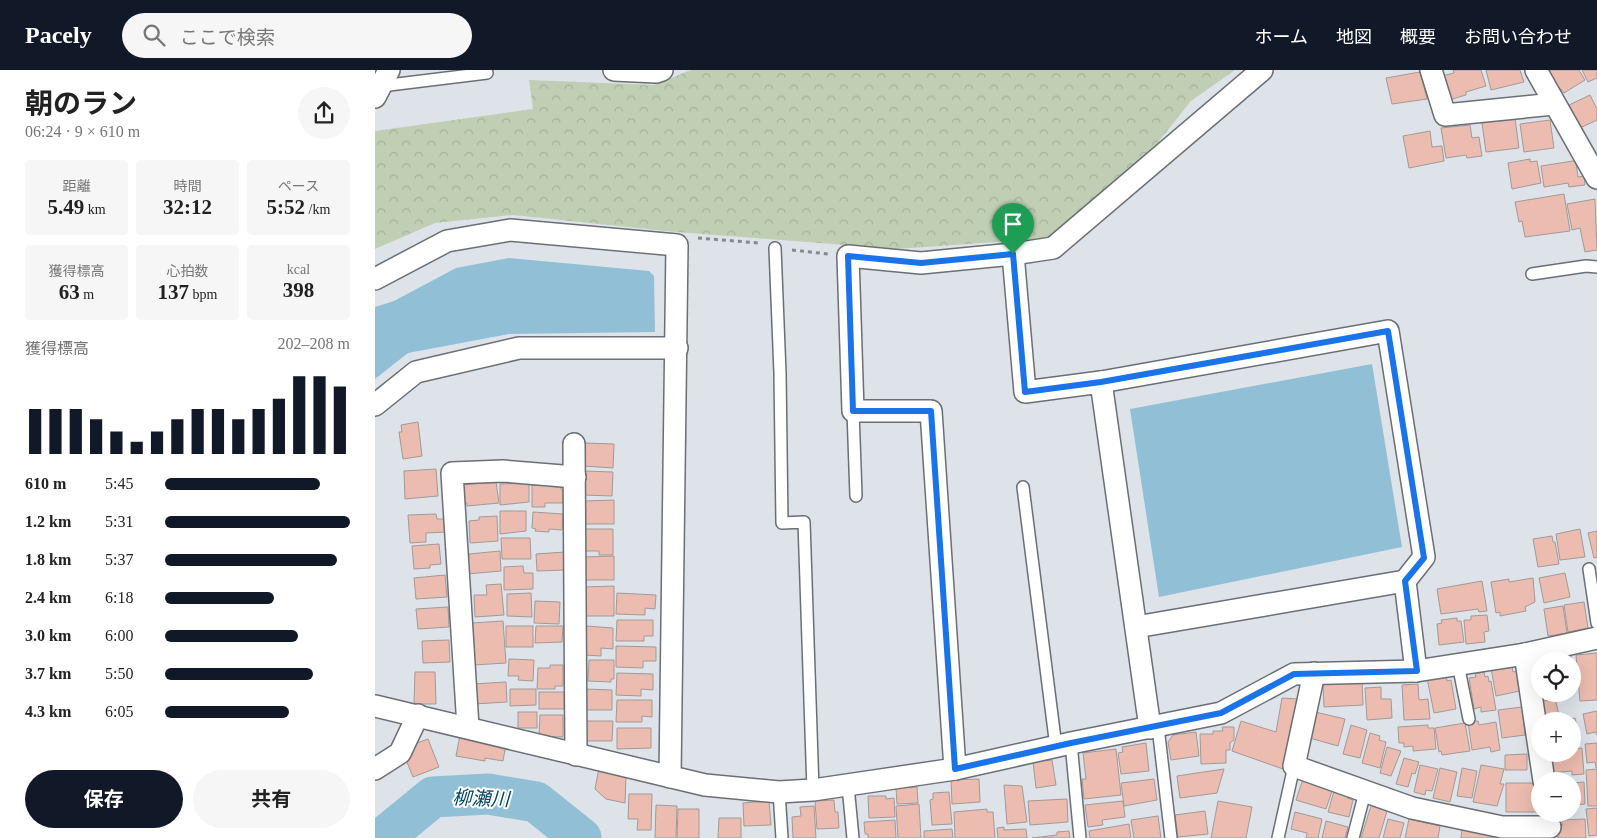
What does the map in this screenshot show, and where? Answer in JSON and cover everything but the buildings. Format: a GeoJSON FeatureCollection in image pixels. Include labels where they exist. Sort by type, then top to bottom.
{"type":"FeatureCollection","features":[{"type":"Feature","properties":{"kind":"street"},"geometry":{"type":"LineString","coordinates":[[614,70],[656,72],[662,70]]}},
{"type":"Feature","properties":{"kind":"street"},"geometry":{"type":"LineString","coordinates":[[955,769],[931,411],[853,411],[848,256],[921,263],[1053,248],[1262,70]]}},
{"type":"Feature","properties":{"kind":"street"},"geometry":{"type":"LineString","coordinates":[[1431,70],[1445,115],[1554,104]]}},
{"type":"Feature","properties":{"kind":"street"},"geometry":{"type":"LineString","coordinates":[[1536,70],[1597,178]]}},
{"type":"Feature","properties":{"kind":"street"},"geometry":{"type":"LineString","coordinates":[[375,280],[447,241],[510,230],[677,245],[670,777]]}},
{"type":"Feature","properties":{"kind":"street"},"geometry":{"type":"LineString","coordinates":[[1013,254],[1025,392],[1101,382],[1388,331],[1424,558],[1405,581],[1136,627]]}},
{"type":"Feature","properties":{"kind":"street"},"geometry":{"type":"LineString","coordinates":[[375,405],[416,372],[519,348],[677,348]]}},
{"type":"Feature","properties":{"kind":"street"},"geometry":{"type":"LineString","coordinates":[[1101,382],[1136,627],[1154,728]]}},
{"type":"Feature","properties":{"kind":"street"},"geometry":{"type":"LineString","coordinates":[[575,444],[576,755]]}},
{"type":"Feature","properties":{"kind":"street"},"geometry":{"type":"LineString","coordinates":[[468,727],[452,474],[503,471],[575,476]]}},
{"type":"Feature","properties":{"kind":"street"},"geometry":{"type":"LineString","coordinates":[[1405,581],[1417,671]]}},
{"type":"Feature","properties":{"kind":"street"},"geometry":{"type":"LineString","coordinates":[[375,706],[705,785],[779,792],[849,786],[955,769],[1221,713],[1294,674],[1417,671],[1525,654],[1597,638]]}},
{"type":"Feature","properties":{"kind":"street"},"geometry":{"type":"LineString","coordinates":[[1525,654],[1543,772]]}},
{"type":"Feature","properties":{"kind":"street"},"geometry":{"type":"LineString","coordinates":[[1314,673],[1294,766],[1412,808],[1502,827],[1550,826]]}},
{"type":"Feature","properties":{"kind":"street"},"geometry":{"type":"LineString","coordinates":[[375,770],[400,753],[418,715]]}},
{"type":"Feature","properties":{"kind":"lane"},"geometry":{"type":"LineString","coordinates":[[381,84],[487,73]]}},
{"type":"Feature","properties":{"kind":"lane"},"geometry":{"type":"LineString","coordinates":[[775,248],[780,373],[782,523],[804,522],[813,790]]}},
{"type":"Feature","properties":{"kind":"lane"},"geometry":{"type":"LineString","coordinates":[[1532,274],[1586,266],[1597,267]]}},
{"type":"Feature","properties":{"kind":"lane"},"geometry":{"type":"LineString","coordinates":[[853,411],[856,496]]}},
{"type":"Feature","properties":{"kind":"lane"},"geometry":{"type":"LineString","coordinates":[[1023,486],[1080,838]]}},
{"type":"Feature","properties":{"kind":"lane"},"geometry":{"type":"LineString","coordinates":[[1589,569],[1597,623]]}},
{"type":"Feature","properties":{"kind":"lane"},"geometry":{"type":"LineString","coordinates":[[1458,664],[1469,719]]}},
{"type":"Feature","properties":{"kind":"lane"},"geometry":{"type":"LineString","coordinates":[[1154,728],[1171,838]]}},
{"type":"Feature","properties":{"kind":"lane"},"geometry":{"type":"LineString","coordinates":[[1278,838],[1294,766]]}},
{"type":"Feature","properties":{"kind":"lane"},"geometry":{"type":"LineString","coordinates":[[849,786],[853,838]]}},
{"type":"Feature","properties":{"kind":"lane"},"geometry":{"type":"LineString","coordinates":[[779,792],[782,838]]}},
{"type":"Feature","properties":{"kind":"lane"},"geometry":{"type":"LineString","coordinates":[[1353,838],[1365,792]]}},
{"type":"Feature","properties":{"kind":"green space"},"geometry":{"type":"Polygon","coordinates":[[[691,70],[1235,70],[1191,101],[1083,236],[897,249],[676,232],[513,215],[435,223],[375,249],[375,131],[533,109],[529,80],[654,85],[691,70]]]}},
{"type":"Feature","properties":{"kind":"water"},"geometry":{"type":"Polygon","coordinates":[[[509,258],[649,271],[654,276],[655,332],[509,334],[408,353],[375,379],[375,307],[394,301],[456,268],[509,258]]]}},
{"type":"Feature","properties":{"kind":"water"},"geometry":{"type":"Polygon","coordinates":[[[1372,364],[1402,547],[1159,597],[1130,409],[1372,364]]]}},
{"type":"Feature","properties":{"kind":"waterway","name":"柳瀬川"},"geometry":{"type":"LineString","coordinates":[[383,838],[433,797],[488,794],[536,802],[581,838]]}},
{"type":"Feature","properties":{"kind":"route"},"geometry":{"type":"LineString","coordinates":[[1013,254],[1025,392],[1101,382],[1388,331],[1424,558],[1405,581],[1417,671],[1294,674],[1221,713],[1071,743],[955,769],[931,411],[853,411],[848,256],[921,263],[1013,254]]}}]}
